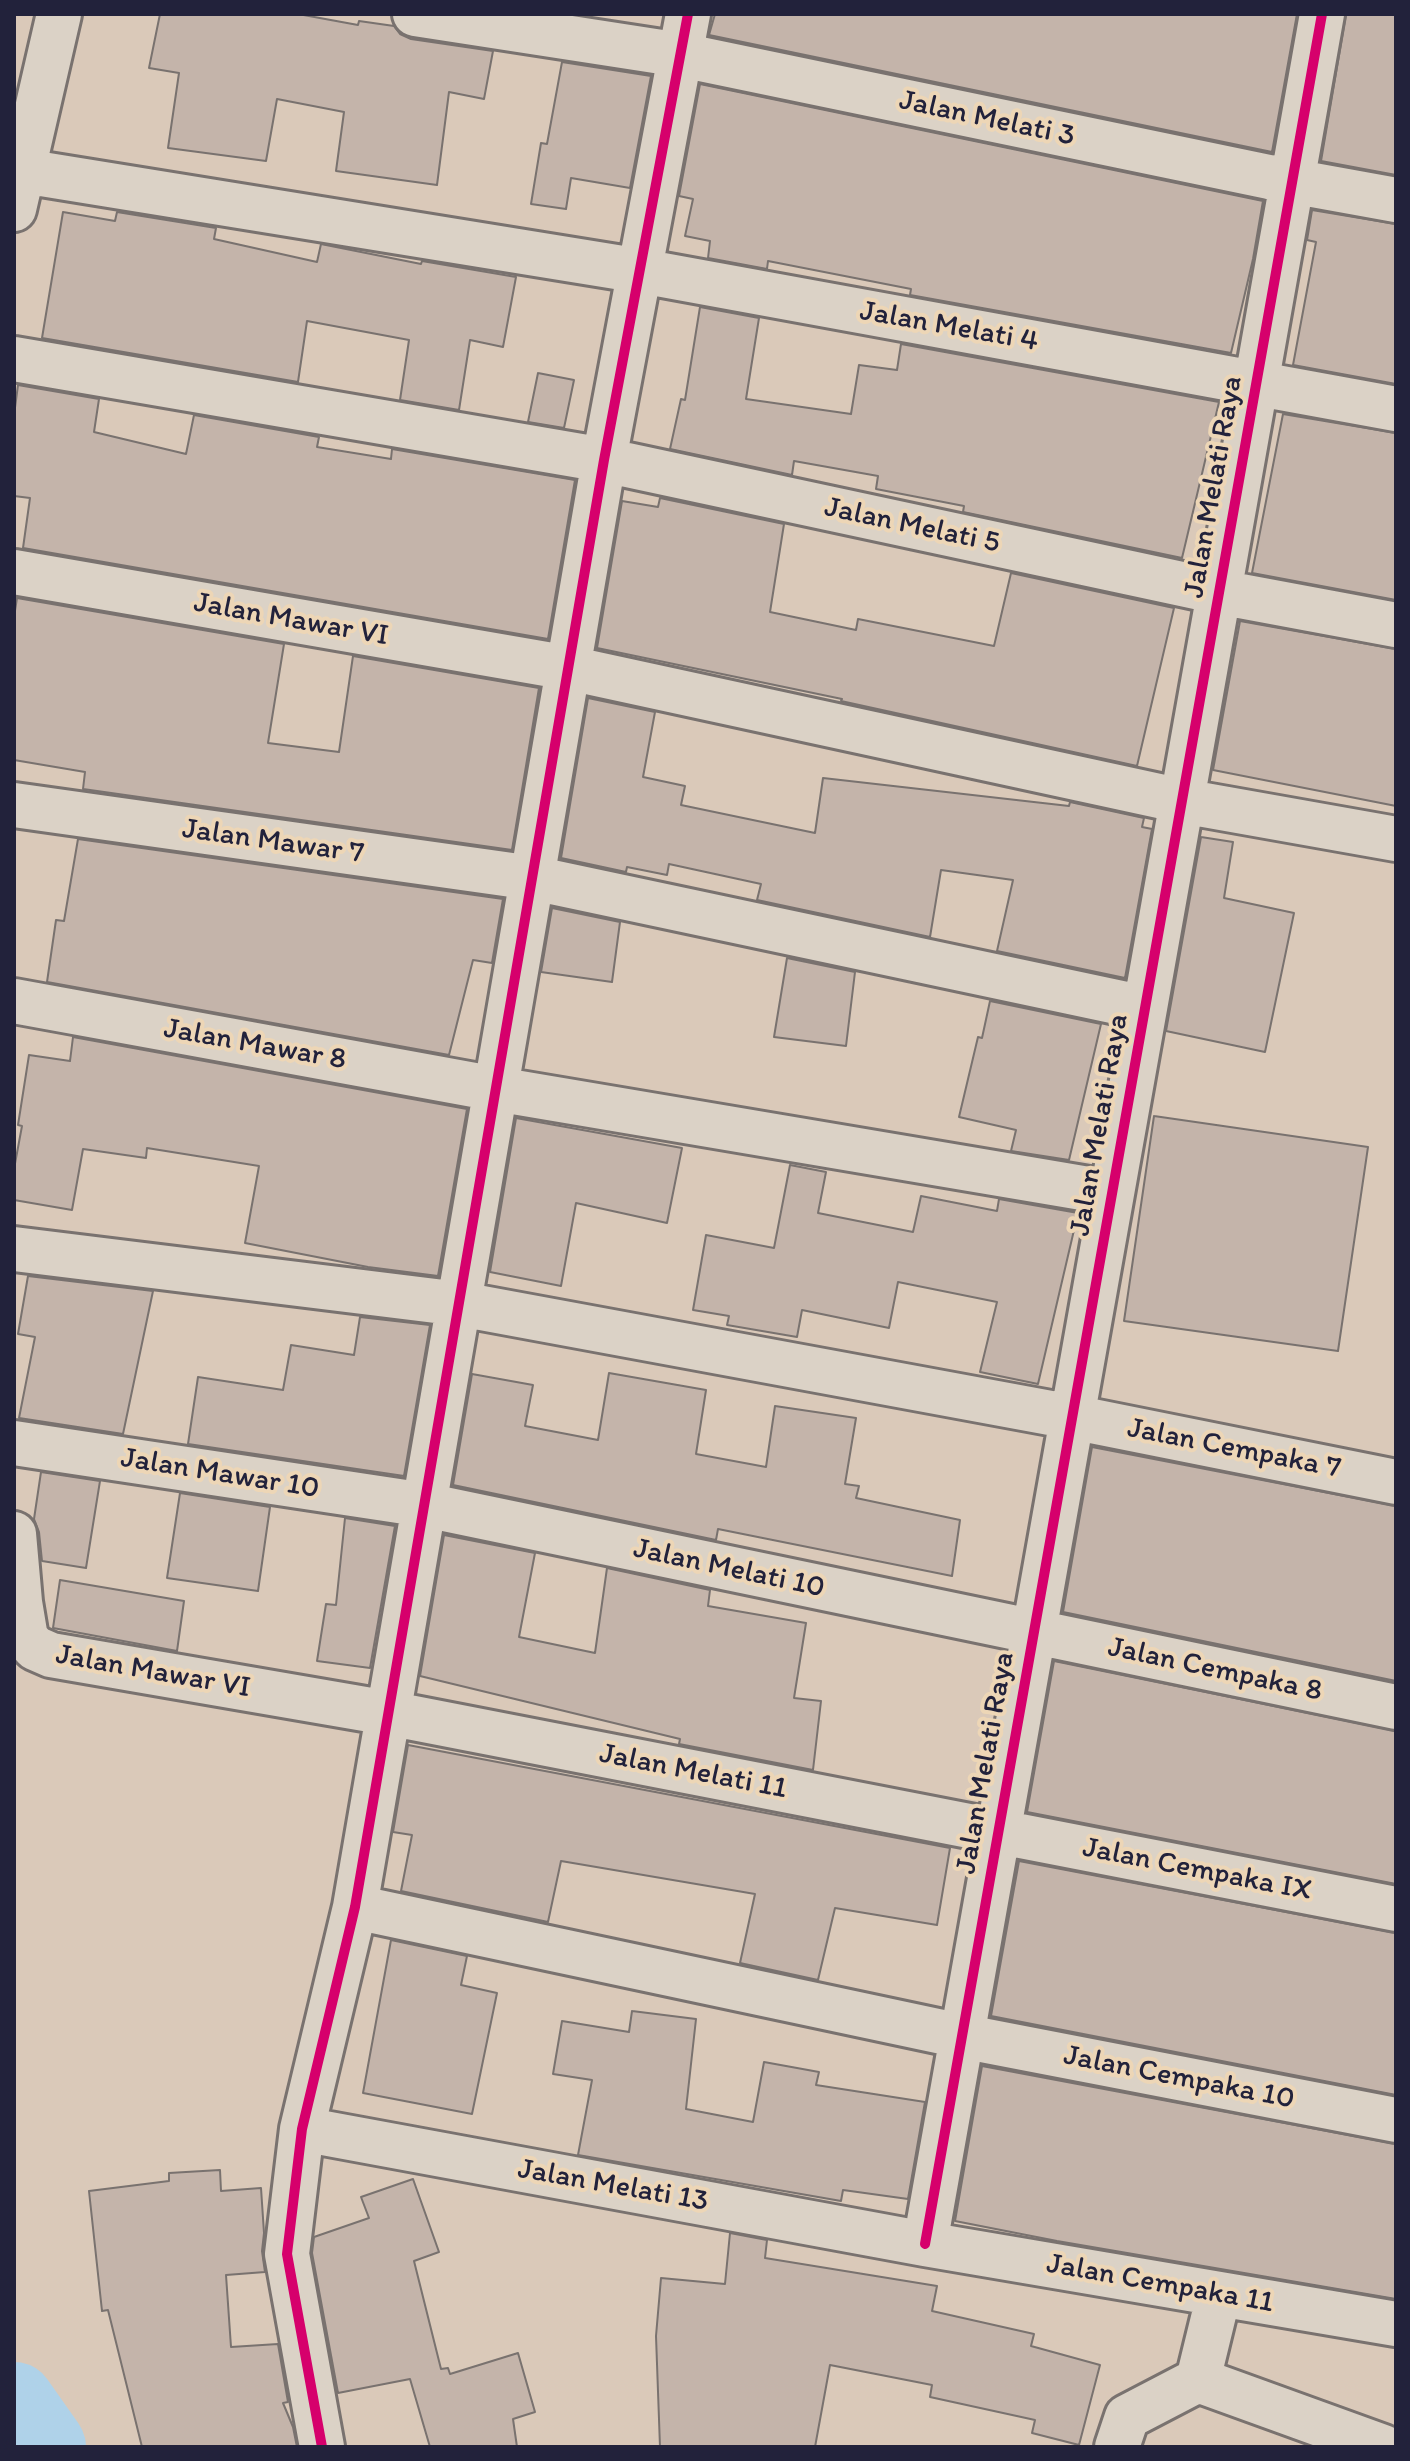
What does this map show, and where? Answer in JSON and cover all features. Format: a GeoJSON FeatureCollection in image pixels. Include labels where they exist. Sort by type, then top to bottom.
{"type":"FeatureCollection","features":[{"type":"Feature","properties":{"kind":"street"},"geometry":{"type":"LineString","coordinates":[[18,190],[59,14]]}},
{"type":"Feature","properties":{"kind":"street","name":"Jalan Melati 3"},"geometry":{"type":"LineString","coordinates":[[415,14],[685,34],[1293,182],[1396,200]]}},
{"type":"Feature","properties":{"kind":"street","name":"Jalan Melati Raya"},"geometry":{"type":"LineString","coordinates":[[925,2244],[1322,14]]}},
{"type":"Feature","properties":{"kind":"street"},"geometry":{"type":"LineString","coordinates":[[322,2447],[287,2254],[302,2129],[355,1907],[604,460],[685,34]]}},
{"type":"Feature","properties":{"kind":"street","name":"Jalan Melati 4"},"geometry":{"type":"LineString","coordinates":[[18,190],[641,271],[1396,409]]}},
{"type":"Feature","properties":{"kind":"street","name":"Jalan Melati 5"},"geometry":{"type":"LineString","coordinates":[[14,359],[604,460],[1219,592],[1396,625]]}},
{"type":"Feature","properties":{"kind":"street","name":"Jalan Mawar VI"},"geometry":{"type":"LineString","coordinates":[[14,572],[569,668],[1182,801],[1396,839]]}},
{"type":"Feature","properties":{"kind":"street","name":"Jalan Mawar 7"},"geometry":{"type":"LineString","coordinates":[[14,805],[533,878],[1145,1008]]}},
{"type":"Feature","properties":{"kind":"street","name":"Jalan Mawar 8"},"geometry":{"type":"LineString","coordinates":[[14,1001],[496,1089],[1112,1193]]}},
{"type":"Feature","properties":{"kind":"street","name":"Jalan Cempaka 7"},"geometry":{"type":"LineString","coordinates":[[14,1249],[460,1304],[1072,1417],[1396,1482]]}},
{"type":"Feature","properties":{"kind":"street","name":"Jalan Mawar 10"},"geometry":{"type":"LineString","coordinates":[[14,1443],[425,1505]]}},
{"type":"Feature","properties":{"kind":"street","name":"Jalan Melati 10"},"geometry":{"type":"LineString","coordinates":[[425,1505],[1033,1633]]}},
{"type":"Feature","properties":{"kind":"street","name":"Jalan Mawar VI"},"geometry":{"type":"LineString","coordinates":[[14,1534],[26,1638],[43,1652],[65,1659],[388,1713]]}},
{"type":"Feature","properties":{"kind":"street","name":"Jalan Cempaka 8"},"geometry":{"type":"LineString","coordinates":[[1033,1633],[1396,1707]]}},
{"type":"Feature","properties":{"kind":"street","name":"Jalan Melati 11"},"geometry":{"type":"LineString","coordinates":[[388,1713],[998,1832]]}},
{"type":"Feature","properties":{"kind":"street","name":"Jalan Cempaka IX"},"geometry":{"type":"LineString","coordinates":[[998,1832],[1396,1909]]}},
{"type":"Feature","properties":{"kind":"street","name":"Jalan Cempaka 10"},"geometry":{"type":"LineString","coordinates":[[355,1907],[961,2036],[1396,2120]]}},
{"type":"Feature","properties":{"kind":"street","name":"Jalan Melati 13"},"geometry":{"type":"LineString","coordinates":[[302,2129],[925,2244]]}},
{"type":"Feature","properties":{"kind":"street","name":"Jalan Cempaka 11"},"geometry":{"type":"LineString","coordinates":[[925,2244],[1396,2324]]}},
{"type":"Feature","properties":{"kind":"street"},"geometry":{"type":"LineString","coordinates":[[1198,2380],[1219,2294]]}},
{"type":"Feature","properties":{"kind":"street"},"geometry":{"type":"LineString","coordinates":[[1117,2447],[1127,2417],[1198,2380],[1383,2447]]}},
{"type":"Feature","properties":{"kind":"building"},"geometry":{"type":"Polygon","coordinates":[[[160,14],[298,14],[358,25],[359,21],[394,26],[400,34],[411,39],[493,51],[484,99],[449,92],[437,185],[336,171],[344,112],[277,99],[266,161],[168,148],[179,73],[149,68],[160,14]]]}},
{"type":"Feature","properties":{"kind":"building"},"geometry":{"type":"Polygon","coordinates":[[[715,14],[1297,14],[1272,152],[709,35],[715,14]]]}},
{"type":"Feature","properties":{"kind":"building"},"geometry":{"type":"Polygon","coordinates":[[[1346,14],[1396,14],[1396,175],[1321,161],[1346,14]]]}},
{"type":"Feature","properties":{"kind":"building"},"geometry":{"type":"Polygon","coordinates":[[[562,62],[651,76],[630,188],[571,178],[566,209],[531,204],[541,143],[547,144],[562,62]]]}},
{"type":"Feature","properties":{"kind":"building"},"geometry":{"type":"Polygon","coordinates":[[[700,84],[1263,201],[1231,353],[910,295],[911,289],[768,261],[767,269],[708,258],[710,241],[685,236],[693,199],[679,196],[700,84]]]}},
{"type":"Feature","properties":{"kind":"building"},"geometry":{"type":"Polygon","coordinates":[[[1312,210],[1396,224],[1396,384],[1293,365],[1316,242],[1307,240],[1312,210]]]}},
{"type":"Feature","properties":{"kind":"building"},"geometry":{"type":"Polygon","coordinates":[[[63,212],[115,221],[117,212],[216,228],[214,239],[317,262],[321,244],[421,264],[422,261],[516,277],[503,347],[470,340],[459,410],[400,400],[409,340],[307,321],[298,382],[42,338],[63,212]]]}},
{"type":"Feature","properties":{"kind":"building"},"geometry":{"type":"Polygon","coordinates":[[[700,307],[759,318],[746,399],[851,414],[859,365],[897,370],[901,344],[1219,402],[1182,558],[963,512],[964,506],[876,489],[878,476],[794,461],[792,475],[670,449],[681,399],[685,400],[700,307]]]}},
{"type":"Feature","properties":{"kind":"building"},"geometry":{"type":"Polygon","coordinates":[[[538,373],[574,380],[564,428],[528,422],[538,373]]]}},
{"type":"Feature","properties":{"kind":"building"},"geometry":{"type":"Polygon","coordinates":[[[18,385],[99,399],[94,432],[186,454],[194,415],[319,437],[317,447],[391,459],[392,449],[575,480],[548,639],[23,548],[30,498],[14,496],[14,415],[18,385]]]}},
{"type":"Feature","properties":{"kind":"building"},"geometry":{"type":"Polygon","coordinates":[[[1283,414],[1396,433],[1396,600],[1252,573],[1283,414]]]}},
{"type":"Feature","properties":{"kind":"building"},"geometry":{"type":"Polygon","coordinates":[[[660,498],[784,524],[770,612],[856,630],[858,619],[994,646],[1011,573],[1174,608],[1137,766],[842,699],[597,648],[622,501],[658,507],[660,498]]]}},
{"type":"Feature","properties":{"kind":"building"},"geometry":{"type":"Polygon","coordinates":[[[17,598],[284,644],[268,743],[339,752],[353,656],[539,688],[512,850],[83,789],[85,772],[14,760],[14,617],[17,598]]]}},
{"type":"Feature","properties":{"kind":"building"},"geometry":{"type":"Polygon","coordinates":[[[1240,621],[1396,649],[1396,806],[1213,770],[1240,621]]]}},
{"type":"Feature","properties":{"kind":"building"},"geometry":{"type":"Polygon","coordinates":[[[588,698],[655,712],[643,777],[685,786],[681,805],[815,833],[823,778],[1069,806],[1070,802],[1144,818],[1142,827],[1152,829],[1125,978],[997,951],[1013,880],[941,870],[930,937],[757,900],[761,884],[669,864],[667,875],[627,867],[626,872],[561,858],[588,698]]]}},
{"type":"Feature","properties":{"kind":"building"},"geometry":{"type":"Polygon","coordinates":[[[1201,837],[1233,842],[1224,898],[1294,913],[1265,1052],[1166,1031],[1201,837]]]}},
{"type":"Feature","properties":{"kind":"building"},"geometry":{"type":"Polygon","coordinates":[[[78,839],[503,899],[492,963],[473,960],[449,1055],[47,982],[56,920],[64,921],[78,839]]]}},
{"type":"Feature","properties":{"kind":"building"},"geometry":{"type":"Polygon","coordinates":[[[552,908],[620,922],[612,982],[541,972],[552,908]]]}},
{"type":"Feature","properties":{"kind":"building"},"geometry":{"type":"Polygon","coordinates":[[[787,958],[855,972],[846,1046],[774,1037],[787,958]]]}},
{"type":"Feature","properties":{"kind":"building"},"geometry":{"type":"Polygon","coordinates":[[[990,1001],[1101,1024],[1069,1160],[1011,1151],[1016,1130],[959,1117],[990,1001]]]}},
{"type":"Feature","properties":{"kind":"building"},"geometry":{"type":"Polygon","coordinates":[[[73,1037],[467,1109],[438,1276],[368,1267],[245,1243],[259,1166],[147,1148],[146,1158],[83,1149],[72,1210],[14,1200],[14,1169],[22,1126],[18,1125],[29,1055],[70,1061],[73,1037]]]}},
{"type":"Feature","properties":{"kind":"building"},"geometry":{"type":"Polygon","coordinates":[[[1154,1116],[1368,1147],[1338,1351],[1124,1321],[1154,1116]]]}},
{"type":"Feature","properties":{"kind":"building"},"geometry":{"type":"Polygon","coordinates":[[[516,1118],[682,1148],[667,1223],[576,1203],[561,1286],[490,1272],[516,1118]]]}},
{"type":"Feature","properties":{"kind":"building"},"geometry":{"type":"Polygon","coordinates":[[[790,1165],[826,1172],[818,1213],[913,1232],[921,1196],[997,1211],[999,1199],[1078,1213],[1038,1384],[980,1372],[997,1302],[898,1282],[889,1328],[802,1310],[797,1337],[727,1325],[729,1316],[693,1310],[706,1235],[774,1248],[790,1165]]]}},
{"type":"Feature","properties":{"kind":"building"},"geometry":{"type":"Polygon","coordinates":[[[28,1276],[153,1291],[123,1434],[19,1418],[35,1337],[18,1334],[28,1276]]]}},
{"type":"Feature","properties":{"kind":"building"},"geometry":{"type":"Polygon","coordinates":[[[360,1317],[430,1325],[404,1476],[188,1444],[198,1377],[283,1390],[291,1345],[354,1355],[360,1317]]]}},
{"type":"Feature","properties":{"kind":"building"},"geometry":{"type":"Polygon","coordinates":[[[609,1373],[706,1390],[696,1454],[766,1467],[775,1406],[856,1418],[845,1484],[859,1486],[856,1498],[960,1520],[952,1576],[718,1529],[716,1540],[453,1485],[472,1374],[533,1385],[525,1426],[598,1440],[609,1373]]]}},
{"type":"Feature","properties":{"kind":"building"},"geometry":{"type":"Polygon","coordinates":[[[1092,1447],[1396,1506],[1396,1681],[1063,1612],[1092,1447]]]}},
{"type":"Feature","properties":{"kind":"building"},"geometry":{"type":"Polygon","coordinates":[[[41,1472],[100,1481],[86,1568],[42,1561],[39,1532],[34,1519],[41,1472]]]}},
{"type":"Feature","properties":{"kind":"building"},"geometry":{"type":"Polygon","coordinates":[[[180,1493],[270,1507],[258,1591],[167,1578],[180,1493]]]}},
{"type":"Feature","properties":{"kind":"building"},"geometry":{"type":"Polygon","coordinates":[[[345,1518],[395,1526],[370,1668],[317,1661],[326,1604],[336,1605],[345,1518]]]}},
{"type":"Feature","properties":{"kind":"building"},"geometry":{"type":"Polygon","coordinates":[[[444,1535],[535,1553],[519,1637],[595,1653],[607,1568],[710,1590],[708,1606],[806,1623],[794,1698],[821,1701],[813,1770],[679,1744],[680,1739],[420,1676],[444,1535]]]}},
{"type":"Feature","properties":{"kind":"building"},"geometry":{"type":"Polygon","coordinates":[[[60,1580],[184,1601],[177,1651],[53,1628],[60,1580]]]}},
{"type":"Feature","properties":{"kind":"building"},"geometry":{"type":"Polygon","coordinates":[[[1054,1661],[1396,1731],[1396,1884],[1027,1812],[1054,1661]]]}},
{"type":"Feature","properties":{"kind":"building"},"geometry":{"type":"Polygon","coordinates":[[[408,1745],[950,1848],[937,1925],[835,1908],[818,1980],[740,1963],[755,1894],[561,1861],[548,1922],[401,1891],[412,1835],[393,1832],[408,1745]]]}},
{"type":"Feature","properties":{"kind":"building"},"geometry":{"type":"Polygon","coordinates":[[[1019,1861],[1396,1933],[1396,2095],[991,2016],[1019,1861]]]}},
{"type":"Feature","properties":{"kind":"building"},"geometry":{"type":"Polygon","coordinates":[[[391,1940],[467,1956],[461,1985],[497,1993],[472,2114],[363,2093],[391,1940]]]}},
{"type":"Feature","properties":{"kind":"building"},"geometry":{"type":"Polygon","coordinates":[[[632,2011],[696,2019],[686,2109],[753,2122],[764,2062],[819,2072],[816,2085],[925,2102],[908,2199],[843,2190],[841,2201],[578,2155],[592,2080],[553,2074],[562,2021],[629,2032],[632,2011]]]}},
{"type":"Feature","properties":{"kind":"building"},"geometry":{"type":"Polygon","coordinates":[[[982,2066],[1396,2144],[1396,2299],[955,2221],[982,2066]]]}},
{"type":"Feature","properties":{"kind":"building"},"geometry":{"type":"Polygon","coordinates":[[[220,2170],[221,2191],[261,2188],[264,2233],[262,2251],[265,2272],[226,2275],[231,2347],[278,2344],[288,2402],[283,2403],[297,2447],[142,2447],[108,2310],[102,2311],[89,2191],[169,2181],[169,2173],[220,2170]]]}},
{"type":"Feature","properties":{"kind":"building"},"geometry":{"type":"Polygon","coordinates":[[[413,2179],[439,2252],[414,2261],[441,2369],[448,2368],[450,2374],[518,2353],[535,2412],[513,2419],[517,2447],[430,2447],[410,2379],[338,2393],[312,2253],[314,2237],[369,2218],[361,2197],[413,2179]]]}},
{"type":"Feature","properties":{"kind":"building"},"geometry":{"type":"Polygon","coordinates":[[[730,2233],[767,2240],[765,2258],[937,2286],[932,2311],[1034,2334],[1031,2346],[1100,2365],[1079,2445],[1032,2433],[1035,2420],[930,2397],[932,2385],[830,2365],[815,2447],[660,2447],[656,2336],[661,2278],[725,2284],[730,2233]]]}},
{"type":"Feature","properties":{"kind":"waterway"},"geometry":{"type":"LineString","coordinates":[[14,2403],[45,2447]]}},
{"type":"Feature","properties":{"kind":"cycle path"},"geometry":{"type":"LineString","coordinates":[[322,2447],[287,2254],[302,2129],[355,1907],[604,460],[688,14]]}},
{"type":"Feature","properties":{"kind":"cycle path"},"geometry":{"type":"LineString","coordinates":[[925,2244],[1322,14]]}}]}
